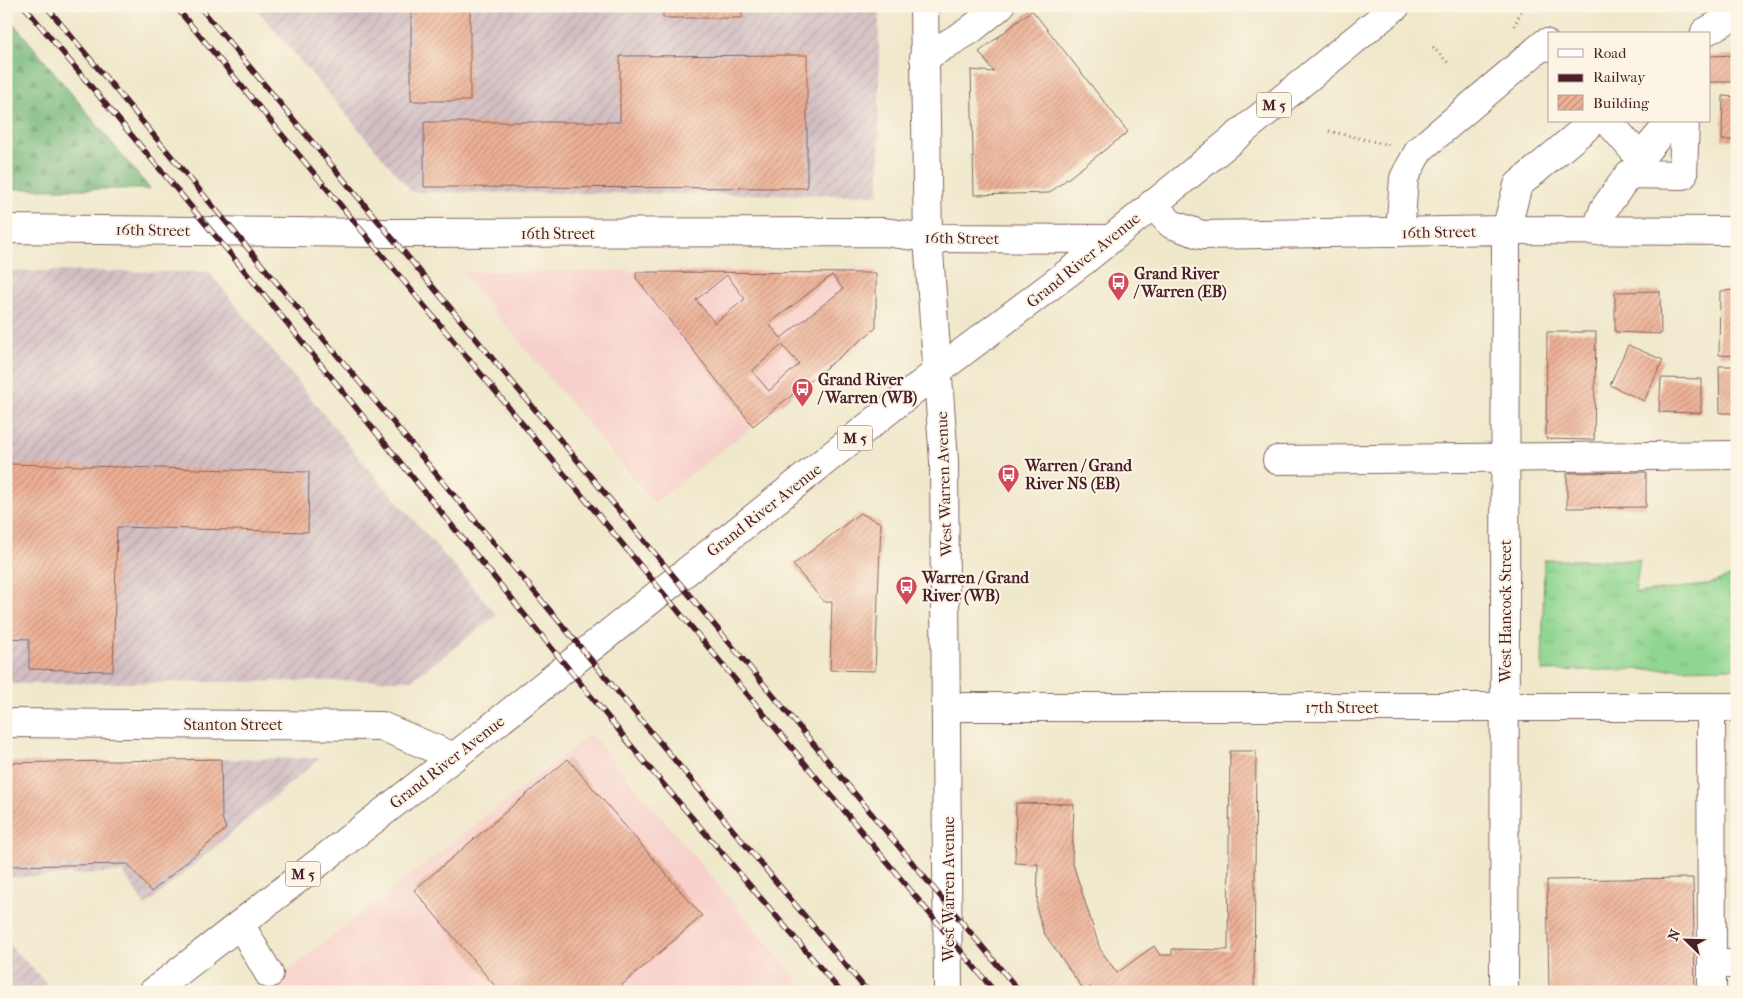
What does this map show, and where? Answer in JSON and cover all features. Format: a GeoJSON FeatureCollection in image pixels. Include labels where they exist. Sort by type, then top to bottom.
{"type":"FeatureCollection","features":[{"type":"Feature","properties":{"kind":"street","name":"West Warren Avenue"},"geometry":{"type":"LineString","coordinates":[[924,6],[928,238],[940,370],[944,461],[948,707],[948,992]]}},
{"type":"Feature","properties":{"kind":"street"},"geometry":{"type":"LineString","coordinates":[[924,58],[969,31],[1000,6]]}},
{"type":"Feature","properties":{"kind":"street","name":"Grand River Avenue"},"geometry":{"type":"LineString","coordinates":[[153,992],[454,757],[940,370],[1041,295],[1396,6]]}},
{"type":"Feature","properties":{"kind":"street"},"geometry":{"type":"LineString","coordinates":[[1706,32],[1737,14]]}},
{"type":"Feature","properties":{"kind":"street"},"geometry":{"type":"LineString","coordinates":[[1710,33],[1737,33]]}},
{"type":"Feature","properties":{"kind":"street"},"geometry":{"type":"LineString","coordinates":[[1400,232],[1404,178],[1419,150],[1546,43],[1548,46]]}},
{"type":"Feature","properties":{"kind":"street","name":"West Hancock Street"},"geometry":{"type":"LineString","coordinates":[[1504,992],[1506,230],[1518,185],[1593,122]]}},
{"type":"Feature","properties":{"kind":"street"},"geometry":{"type":"LineString","coordinates":[[1609,122],[1635,166],[1683,175],[1685,122]]}},
{"type":"Feature","properties":{"kind":"street"},"geometry":{"type":"LineString","coordinates":[[1596,230],[1604,209],[1670,122]]}},
{"type":"Feature","properties":{"kind":"street","name":"16th Street"},"geometry":{"type":"LineString","coordinates":[[1152,204],[1171,224],[1202,234],[1506,230],[1737,231]]}},
{"type":"Feature","properties":{"kind":"street","name":"16th Street"},"geometry":{"type":"LineString","coordinates":[[6,229],[380,233],[884,232],[928,238],[1109,239]]}},
{"type":"Feature","properties":{"kind":"street"},"geometry":{"type":"LineString","coordinates":[[1277,460],[1737,456]]}},
{"type":"Feature","properties":{"kind":"street","name":"17th Street"},"geometry":{"type":"LineString","coordinates":[[948,707],[1724,707]]}},
{"type":"Feature","properties":{"kind":"street"},"geometry":{"type":"LineString","coordinates":[[1712,992],[1724,964],[1724,707]]}},
{"type":"Feature","properties":{"kind":"street","name":"Stanton Street"},"geometry":{"type":"LineString","coordinates":[[6,723],[381,726],[454,757]]}},
{"type":"Feature","properties":{"kind":"street"},"geometry":{"type":"LineString","coordinates":[[240,924],[269,974]]}},
{"type":"Feature","properties":{"kind":"path"},"geometry":{"type":"LineString","coordinates":[[1514,26],[1524,6]]}},
{"type":"Feature","properties":{"kind":"path"},"geometry":{"type":"LineString","coordinates":[[1433,47],[1450,66]]}},
{"type":"Feature","properties":{"kind":"path"},"geometry":{"type":"LineString","coordinates":[[1329,131],[1391,146]]}},
{"type":"Feature","properties":{"kind":"shaded area"},"geometry":{"type":"Polygon","coordinates":[[[254,6],[879,6],[879,195],[412,192],[254,6]]]}},
{"type":"Feature","properties":{"kind":"shaded area"},"geometry":{"type":"Polygon","coordinates":[[[877,269],[876,332],[654,503],[461,272],[877,269]]]}},
{"type":"Feature","properties":{"kind":"shaded area"},"geometry":{"type":"Polygon","coordinates":[[[6,271],[209,272],[360,459],[497,615],[412,680],[6,684],[6,271]]]}},
{"type":"Feature","properties":{"kind":"shaded area"},"geometry":{"type":"Polygon","coordinates":[[[591,734],[808,992],[261,992],[591,734]]]}},
{"type":"Feature","properties":{"kind":"shaded area"},"geometry":{"type":"Polygon","coordinates":[[[320,758],[145,906],[123,872],[6,878],[6,762],[320,758]]]}},
{"type":"Feature","properties":{"kind":"shaded area"},"geometry":{"type":"Polygon","coordinates":[[[6,941],[49,986],[41,992],[6,992],[6,941]]]}},
{"type":"Feature","properties":{"kind":"green space"},"geometry":{"type":"Polygon","coordinates":[[[6,14],[150,189],[6,189],[6,14]]]}},
{"type":"Feature","properties":{"kind":"green space"},"geometry":{"type":"Polygon","coordinates":[[[1544,560],[1640,560],[1635,593],[1705,585],[1737,574],[1737,668],[1542,671],[1544,560]]]}},
{"type":"Feature","properties":{"kind":"building"},"geometry":{"type":"Polygon","coordinates":[[[411,6],[470,6],[470,101],[411,101],[411,6]]]}},
{"type":"Feature","properties":{"kind":"building"},"geometry":{"type":"Polygon","coordinates":[[[663,6],[742,6],[742,18],[663,18],[663,6]]]}},
{"type":"Feature","properties":{"kind":"building"},"geometry":{"type":"Polygon","coordinates":[[[1032,10],[1128,132],[1049,193],[974,195],[971,70],[994,72],[979,52],[1032,10]]]}},
{"type":"Feature","properties":{"kind":"building"},"geometry":{"type":"Polygon","coordinates":[[[807,55],[807,188],[424,187],[424,122],[620,122],[620,56],[807,55]]]}},
{"type":"Feature","properties":{"kind":"building"},"geometry":{"type":"Polygon","coordinates":[[[1737,55],[1737,82],[1710,82],[1710,56],[1737,55]]]}},
{"type":"Feature","properties":{"kind":"building"},"geometry":{"type":"Polygon","coordinates":[[[1723,96],[1737,97],[1737,140],[1722,140],[1723,96]]]}},
{"type":"Feature","properties":{"kind":"building"},"geometry":{"type":"Polygon","coordinates":[[[636,272],[876,273],[876,328],[753,426],[636,278],[636,272]],[[727,275],[696,300],[715,323],[745,299],[727,275]],[[832,275],[769,324],[781,338],[843,289],[832,275]],[[782,345],[752,371],[769,391],[799,364],[782,345]]]}},
{"type":"Feature","properties":{"kind":"building"},"geometry":{"type":"Polygon","coordinates":[[[1737,290],[1737,356],[1719,355],[1720,291],[1737,290]]]}},
{"type":"Feature","properties":{"kind":"building"},"geometry":{"type":"Polygon","coordinates":[[[1660,291],[1661,334],[1615,332],[1615,292],[1660,291]]]}},
{"type":"Feature","properties":{"kind":"building"},"geometry":{"type":"Polygon","coordinates":[[[1547,332],[1596,332],[1594,440],[1546,439],[1547,332]]]}},
{"type":"Feature","properties":{"kind":"building"},"geometry":{"type":"Polygon","coordinates":[[[1628,345],[1663,360],[1644,401],[1610,385],[1628,345]]]}},
{"type":"Feature","properties":{"kind":"building"},"geometry":{"type":"Polygon","coordinates":[[[1719,366],[1737,366],[1737,413],[1720,413],[1719,366]]]}},
{"type":"Feature","properties":{"kind":"building"},"geometry":{"type":"Polygon","coordinates":[[[1661,378],[1701,379],[1701,413],[1659,412],[1661,378]]]}},
{"type":"Feature","properties":{"kind":"building"},"geometry":{"type":"Polygon","coordinates":[[[10,464],[309,472],[308,532],[117,527],[113,671],[29,669],[29,639],[6,638],[10,464]]]}},
{"type":"Feature","properties":{"kind":"building"},"geometry":{"type":"Polygon","coordinates":[[[1646,472],[1646,507],[1567,508],[1567,473],[1646,472]]]}},
{"type":"Feature","properties":{"kind":"building"},"geometry":{"type":"Polygon","coordinates":[[[860,513],[881,523],[875,671],[830,670],[832,602],[824,602],[793,565],[860,513]]]}},
{"type":"Feature","properties":{"kind":"building"},"geometry":{"type":"Polygon","coordinates":[[[1230,751],[1256,751],[1254,992],[1094,992],[1090,987],[1085,992],[1044,933],[1037,910],[1038,864],[1015,863],[1016,803],[1074,804],[1072,861],[1100,949],[1117,973],[1154,946],[1160,955],[1172,955],[1172,949],[1228,950],[1230,751]]]}},
{"type":"Feature","properties":{"kind":"building"},"geometry":{"type":"Polygon","coordinates":[[[221,759],[222,818],[226,829],[151,892],[128,864],[6,866],[6,763],[221,759]]]}},
{"type":"Feature","properties":{"kind":"building"},"geometry":{"type":"Polygon","coordinates":[[[568,759],[702,916],[614,992],[500,992],[414,890],[568,759]]]}},
{"type":"Feature","properties":{"kind":"building"},"geometry":{"type":"Polygon","coordinates":[[[1693,878],[1695,992],[1549,992],[1547,880],[1693,878]]]}},
{"type":"Feature","properties":{"kind":"railway"},"geometry":{"type":"LineString","coordinates":[[24,6],[243,269],[647,765],[841,992]]}},
{"type":"Feature","properties":{"kind":"railway"},"geometry":{"type":"LineString","coordinates":[[46,6],[868,992]]}},
{"type":"Feature","properties":{"kind":"railway"},"geometry":{"type":"LineString","coordinates":[[175,6],[995,992]]}},
{"type":"Feature","properties":{"kind":"railway"},"geometry":{"type":"LineString","coordinates":[[199,6],[1020,992]]}},
{"type":"Feature","properties":{"kind":"place","name":"Grand River / Warren (EB)"},"geometry":{"type":"Point","coordinates":[1118,301]}},
{"type":"Feature","properties":{"kind":"place","name":"Grand River / Warren (WB)"},"geometry":{"type":"Point","coordinates":[802,407]}},
{"type":"Feature","properties":{"kind":"place","name":"Warren / Grand River NS (EB)"},"geometry":{"type":"Point","coordinates":[1009,493]}},
{"type":"Feature","properties":{"kind":"place","name":"Warren / Grand River (WB)"},"geometry":{"type":"Point","coordinates":[906,605]}}]}
